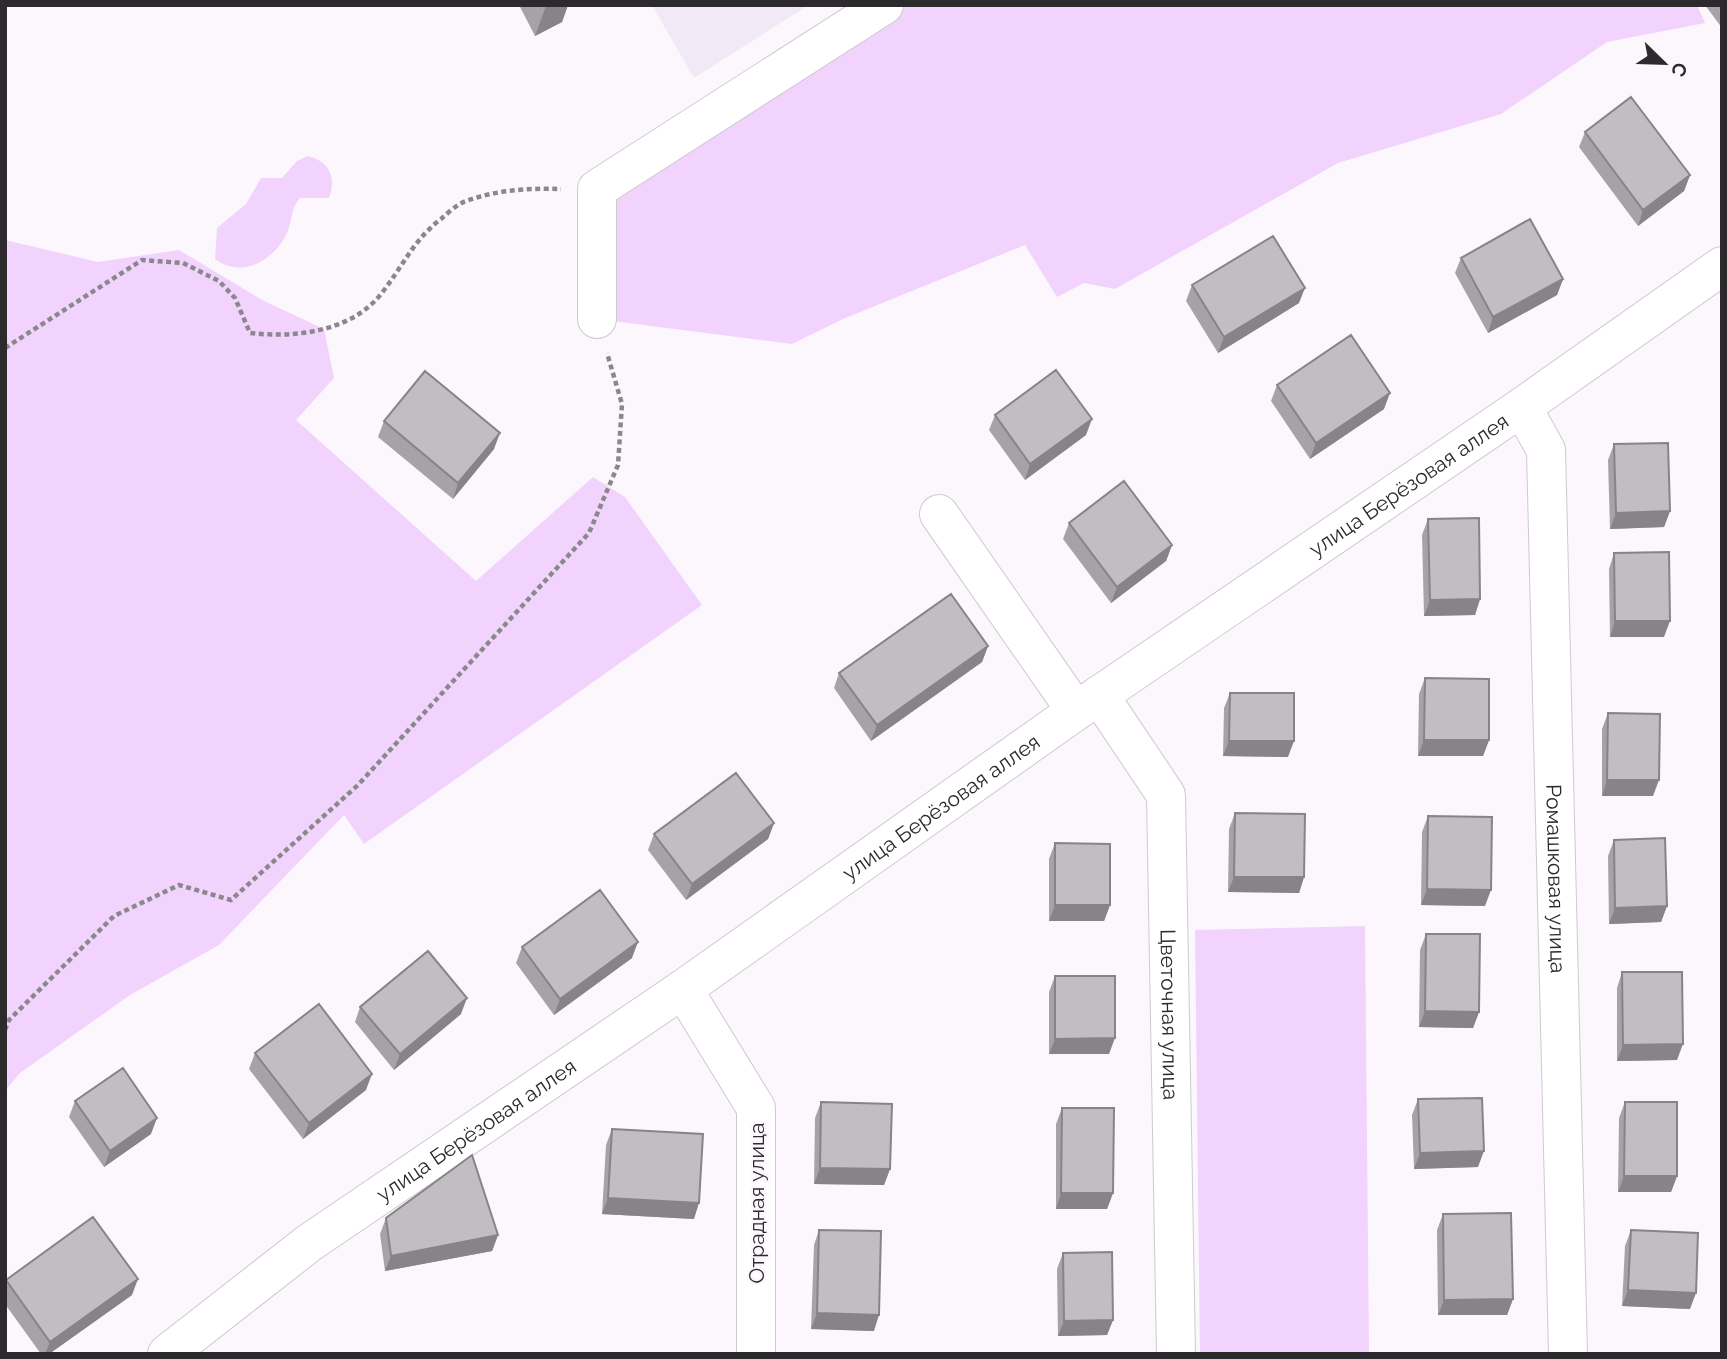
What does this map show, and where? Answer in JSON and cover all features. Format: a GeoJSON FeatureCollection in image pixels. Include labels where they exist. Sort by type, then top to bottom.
{"type":"FeatureCollection","features":[{"type":"Feature","properties":{"kind":"street"},"geometry":{"type":"LineString","coordinates":[[597,319],[597,189],[884,5]]}},
{"type":"Feature","properties":{"kind":"street","name":"улица Берёзовая аллея"},"geometry":{"type":"LineString","coordinates":[[167,1354],[309,1243],[683,989],[1087,703],[1522,407],[1722,266]]}},
{"type":"Feature","properties":{"kind":"street","name":"Ромашковая улица"},"geometry":{"type":"LineString","coordinates":[[1522,407],[1546,450],[1568,1354]]}},
{"type":"Feature","properties":{"kind":"street","name":"Цветочная улица"},"geometry":{"type":"LineString","coordinates":[[939,514],[1087,703],[1166,795],[1176,1354]]}},
{"type":"Feature","properties":{"kind":"street","name":"Отрадная улица"},"geometry":{"type":"LineString","coordinates":[[683,989],[756,1108],[756,1354]]}},
{"type":"Feature","properties":{"kind":"path"},"geometry":{"type":"LineString","coordinates":[[5,348],[142,260],[183,262],[219,282],[234,298],[250,333],[277,336],[324,329],[348,321],[381,295],[406,254],[429,228],[464,201],[506,192],[597,189]]}},
{"type":"Feature","properties":{"kind":"path"},"geometry":{"type":"LineString","coordinates":[[5,1030],[9,1020],[114,916],[179,885],[231,900],[358,785],[589,533],[618,465],[622,404],[597,319]]}},
{"type":"Feature","properties":{"kind":"shaded area"},"geometry":{"type":"Polygon","coordinates":[[[652,5],[809,5],[694,78],[652,5]]]}},
{"type":"Feature","properties":{"kind":"shaded area"},"geometry":{"type":"Polygon","coordinates":[[[884,5],[1697,5],[1705,23],[1607,42],[1501,114],[1338,163],[1115,289],[1084,283],[1057,297],[1025,245],[843,319],[792,344],[597,319],[597,189],[884,5]]]}},
{"type":"Feature","properties":{"kind":"shaded area"},"geometry":{"type":"Polygon","coordinates":[[[308,156],[321,162],[329,171],[332,184],[329,198],[300,198],[281,243],[274,252],[256,264],[235,267],[215,259],[217,228],[246,204],[261,178],[282,178],[297,161],[308,156]]]}},
{"type":"Feature","properties":{"kind":"shaded area"},"geometry":{"type":"Polygon","coordinates":[[[5,240],[98,262],[179,250],[264,301],[324,329],[334,378],[296,420],[476,581],[593,477],[625,497],[702,605],[364,844],[344,815],[219,945],[130,995],[20,1073],[5,1091],[5,240]]]}},
{"type":"Feature","properties":{"kind":"shaded area"},"geometry":{"type":"Polygon","coordinates":[[[1365,926],[1369,1354],[1200,1354],[1195,930],[1365,926]]]}},
{"type":"Feature","properties":{"kind":"building"},"geometry":{"type":"Polygon","coordinates":[[[1631,97],[1690,175],[1643,210],[1585,132],[1631,97]]]}},
{"type":"Feature","properties":{"kind":"building"},"geometry":{"type":"Polygon","coordinates":[[[1530,219],[1563,279],[1493,317],[1461,258],[1530,219]]]}},
{"type":"Feature","properties":{"kind":"building"},"geometry":{"type":"Polygon","coordinates":[[[1273,236],[1305,288],[1224,337],[1192,285],[1273,236]]]}},
{"type":"Feature","properties":{"kind":"building"},"geometry":{"type":"Polygon","coordinates":[[[1351,335],[1390,393],[1316,443],[1277,385],[1351,335]]]}},
{"type":"Feature","properties":{"kind":"building"},"geometry":{"type":"Polygon","coordinates":[[[1056,370],[1092,419],[1030,464],[995,415],[1056,370]]]}},
{"type":"Feature","properties":{"kind":"building"},"geometry":{"type":"Polygon","coordinates":[[[425,371],[500,433],[458,483],[384,421],[425,371]]]}},
{"type":"Feature","properties":{"kind":"building"},"geometry":{"type":"Polygon","coordinates":[[[1668,443],[1670,511],[1616,513],[1614,444],[1668,443]]]}},
{"type":"Feature","properties":{"kind":"building"},"geometry":{"type":"Polygon","coordinates":[[[1124,481],[1172,545],[1117,587],[1069,523],[1124,481]]]}},
{"type":"Feature","properties":{"kind":"building"},"geometry":{"type":"Polygon","coordinates":[[[1479,518],[1480,599],[1430,600],[1428,519],[1479,518]]]}},
{"type":"Feature","properties":{"kind":"building"},"geometry":{"type":"Polygon","coordinates":[[[1669,552],[1670,621],[1615,621],[1614,553],[1669,552]]]}},
{"type":"Feature","properties":{"kind":"building"},"geometry":{"type":"Polygon","coordinates":[[[951,594],[988,646],[877,725],[839,673],[951,594]]]}},
{"type":"Feature","properties":{"kind":"building"},"geometry":{"type":"Polygon","coordinates":[[[1425,678],[1489,679],[1489,740],[1424,740],[1425,678]]]}},
{"type":"Feature","properties":{"kind":"building"},"geometry":{"type":"Polygon","coordinates":[[[1230,693],[1294,693],[1294,741],[1229,741],[1230,693]]]}},
{"type":"Feature","properties":{"kind":"building"},"geometry":{"type":"Polygon","coordinates":[[[1608,713],[1660,714],[1659,780],[1607,780],[1608,713]]]}},
{"type":"Feature","properties":{"kind":"building"},"geometry":{"type":"Polygon","coordinates":[[[736,773],[774,823],[692,884],[654,834],[736,773]]]}},
{"type":"Feature","properties":{"kind":"building"},"geometry":{"type":"Polygon","coordinates":[[[1235,813],[1305,814],[1304,877],[1234,877],[1235,813]]]}},
{"type":"Feature","properties":{"kind":"building"},"geometry":{"type":"Polygon","coordinates":[[[1428,816],[1492,817],[1491,890],[1427,889],[1428,816]]]}},
{"type":"Feature","properties":{"kind":"building"},"geometry":{"type":"Polygon","coordinates":[[[1665,838],[1667,906],[1615,908],[1614,840],[1665,838]]]}},
{"type":"Feature","properties":{"kind":"building"},"geometry":{"type":"Polygon","coordinates":[[[1055,843],[1110,844],[1110,905],[1055,905],[1055,843]]]}},
{"type":"Feature","properties":{"kind":"building"},"geometry":{"type":"Polygon","coordinates":[[[600,890],[638,942],[560,999],[522,947],[600,890]]]}},
{"type":"Feature","properties":{"kind":"building"},"geometry":{"type":"Polygon","coordinates":[[[1426,934],[1480,934],[1479,1012],[1425,1011],[1426,934]]]}},
{"type":"Feature","properties":{"kind":"building"},"geometry":{"type":"Polygon","coordinates":[[[428,951],[467,998],[400,1054],[360,1007],[428,951]]]}},
{"type":"Feature","properties":{"kind":"building"},"geometry":{"type":"Polygon","coordinates":[[[1622,972],[1682,972],[1683,1044],[1623,1045],[1622,972]]]}},
{"type":"Feature","properties":{"kind":"building"},"geometry":{"type":"Polygon","coordinates":[[[1055,976],[1115,976],[1115,1038],[1055,1039],[1055,976]]]}},
{"type":"Feature","properties":{"kind":"building"},"geometry":{"type":"Polygon","coordinates":[[[319,1004],[372,1074],[309,1123],[255,1053],[319,1004]]]}},
{"type":"Feature","properties":{"kind":"building"},"geometry":{"type":"Polygon","coordinates":[[[123,1068],[157,1118],[110,1151],[75,1101],[123,1068]]]}},
{"type":"Feature","properties":{"kind":"building"},"geometry":{"type":"Polygon","coordinates":[[[1482,1098],[1484,1151],[1420,1153],[1418,1099],[1482,1098]]]}},
{"type":"Feature","properties":{"kind":"building"},"geometry":{"type":"Polygon","coordinates":[[[821,1102],[892,1104],[890,1169],[820,1168],[821,1102]]]}},
{"type":"Feature","properties":{"kind":"building"},"geometry":{"type":"Polygon","coordinates":[[[1625,1102],[1677,1102],[1677,1176],[1624,1176],[1625,1102]]]}},
{"type":"Feature","properties":{"kind":"building"},"geometry":{"type":"Polygon","coordinates":[[[1062,1108],[1114,1108],[1113,1193],[1061,1193],[1062,1108]]]}},
{"type":"Feature","properties":{"kind":"building"},"geometry":{"type":"Polygon","coordinates":[[[612,1129],[703,1134],[699,1203],[608,1198],[612,1129]]]}},
{"type":"Feature","properties":{"kind":"building"},"geometry":{"type":"Polygon","coordinates":[[[472,1155],[498,1235],[391,1256],[386,1218],[472,1155]]]}},
{"type":"Feature","properties":{"kind":"building"},"geometry":{"type":"Polygon","coordinates":[[[1511,1213],[1513,1299],[1444,1300],[1443,1214],[1511,1213]]]}},
{"type":"Feature","properties":{"kind":"building"},"geometry":{"type":"Polygon","coordinates":[[[93,1217],[138,1279],[50,1342],[6,1280],[93,1217]]]}},
{"type":"Feature","properties":{"kind":"building"},"geometry":{"type":"Polygon","coordinates":[[[819,1230],[881,1231],[879,1315],[817,1313],[819,1230]]]}},
{"type":"Feature","properties":{"kind":"building"},"geometry":{"type":"Polygon","coordinates":[[[1631,1230],[1698,1233],[1696,1293],[1628,1290],[1631,1230]]]}},
{"type":"Feature","properties":{"kind":"building"},"geometry":{"type":"Polygon","coordinates":[[[1112,1252],[1113,1320],[1064,1321],[1063,1253],[1112,1252]]]}}]}
